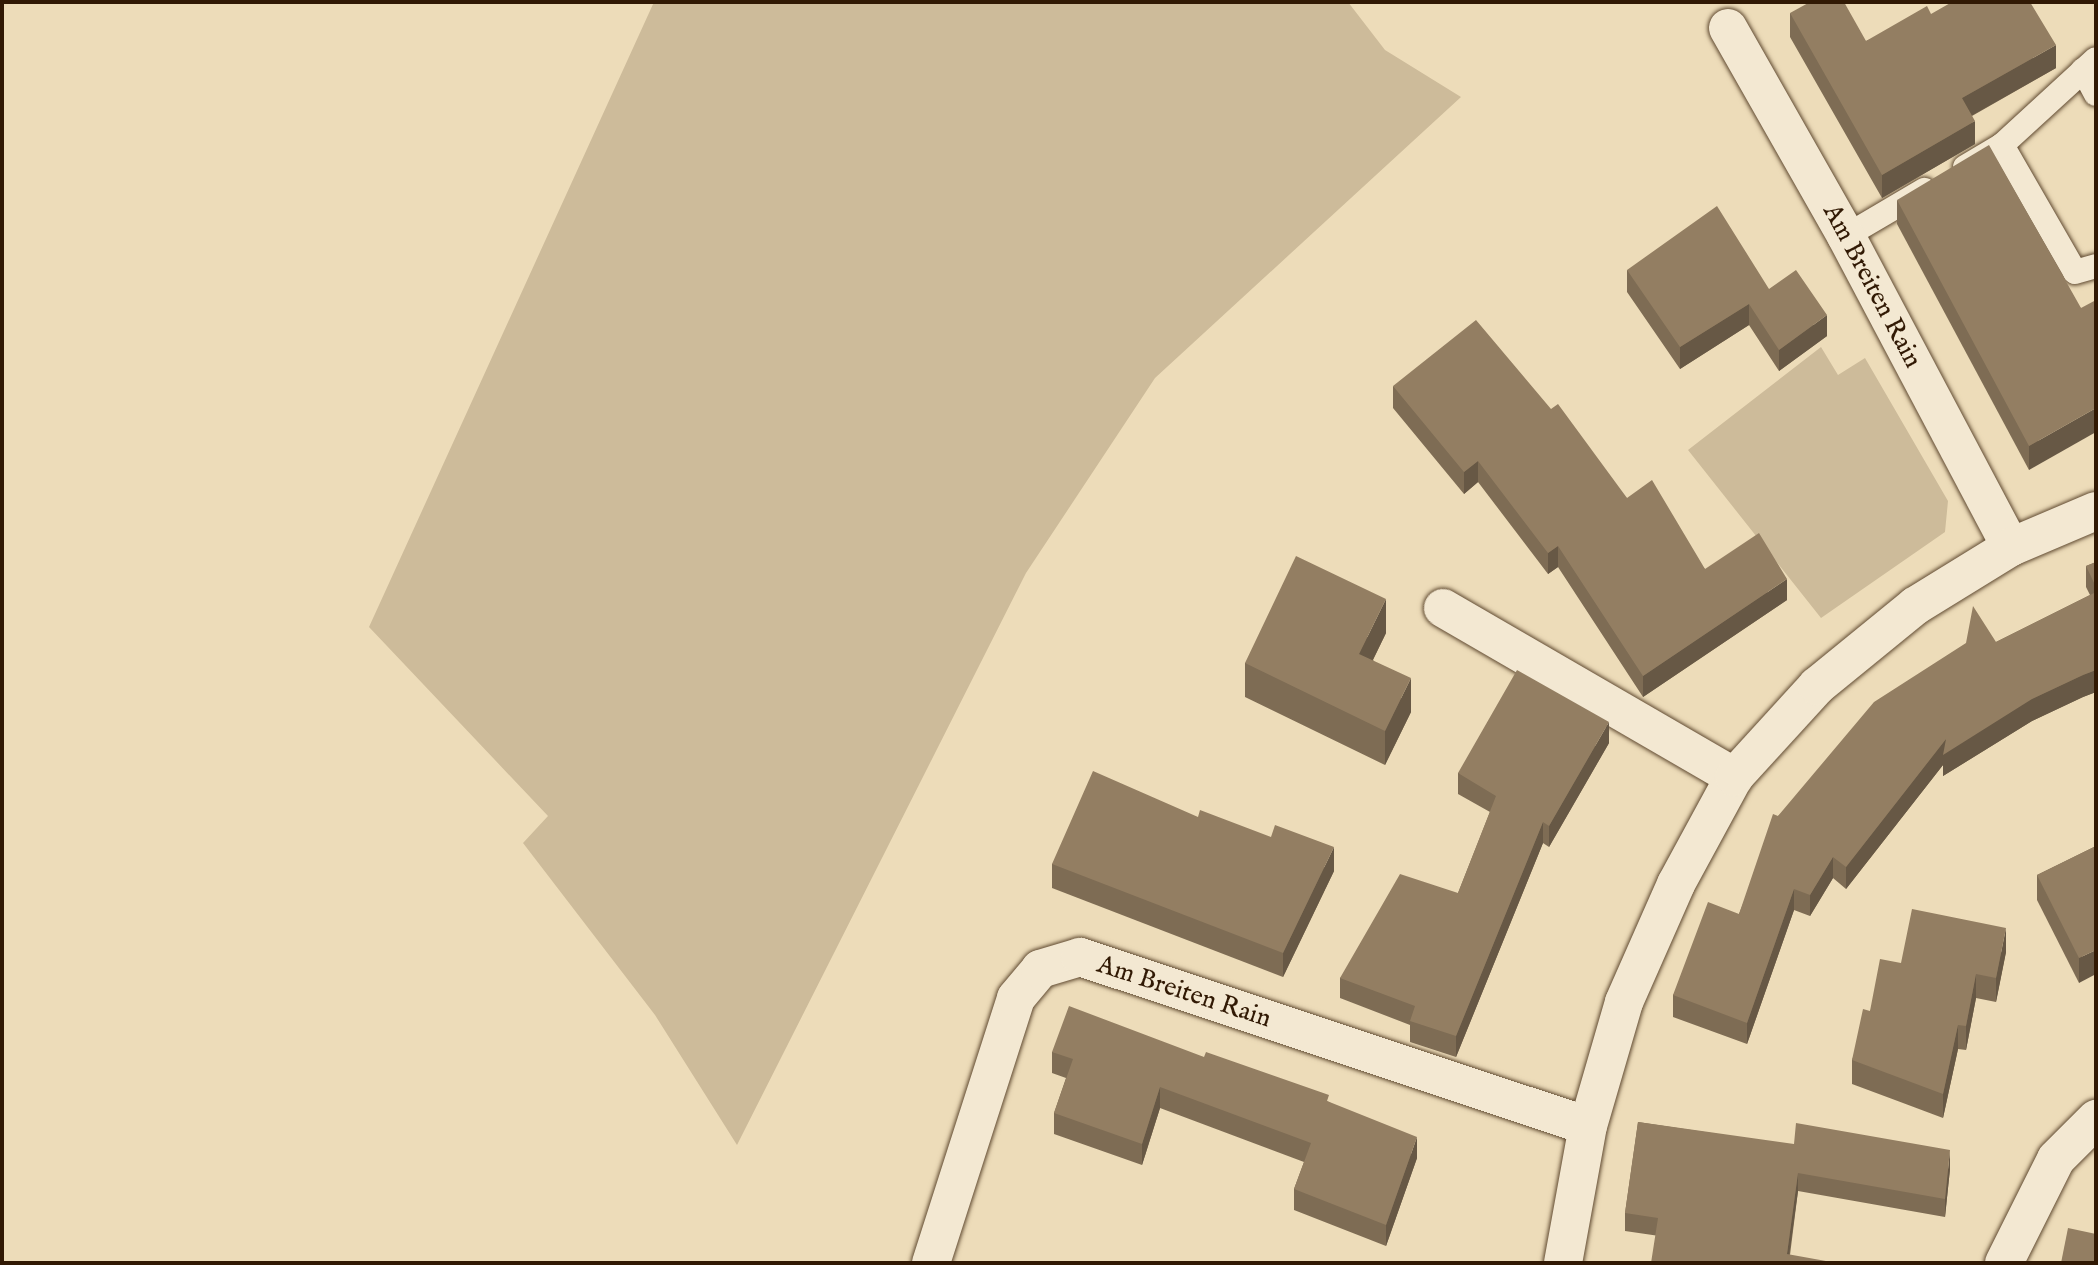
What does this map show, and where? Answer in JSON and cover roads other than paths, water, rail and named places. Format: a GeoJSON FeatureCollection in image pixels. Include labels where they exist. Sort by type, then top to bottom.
{"type":"FeatureCollection","features":[{"type":"Feature","properties":{"kind":"street","name":"Am Breiten Rain"},"geometry":{"type":"LineString","coordinates":[[1728,28],[1846,236],[2011,547]]}},
{"type":"Feature","properties":{"kind":"street"},"geometry":{"type":"LineString","coordinates":[[1563,1263],[1588,1126],[1624,1002],[1676,884],[1734,778],[1817,686],[1915,606],[2011,547],[2096,511]]}},
{"type":"Feature","properties":{"kind":"street"},"geometry":{"type":"LineString","coordinates":[[1443,608],[1734,778]]}},
{"type":"Feature","properties":{"kind":"street","name":"Am Breiten Rain"},"geometry":{"type":"LineString","coordinates":[[931,1263],[1016,998],[1040,969],[1080,957],[1588,1126]]}},
{"type":"Feature","properties":{"kind":"street"},"geometry":{"type":"LineString","coordinates":[[2004,1263],[2056,1159],[2096,1119]]}},
{"type":"Feature","properties":{"kind":"lane"},"geometry":{"type":"LineString","coordinates":[[1846,236],[2002,145],[2090,64]]}},
{"type":"Feature","properties":{"kind":"lane"},"geometry":{"type":"LineString","coordinates":[[2090,64],[2096,94]]}},
{"type":"Feature","properties":{"kind":"lane"},"geometry":{"type":"LineString","coordinates":[[2002,145],[2075,272],[2096,266]]}}]}
